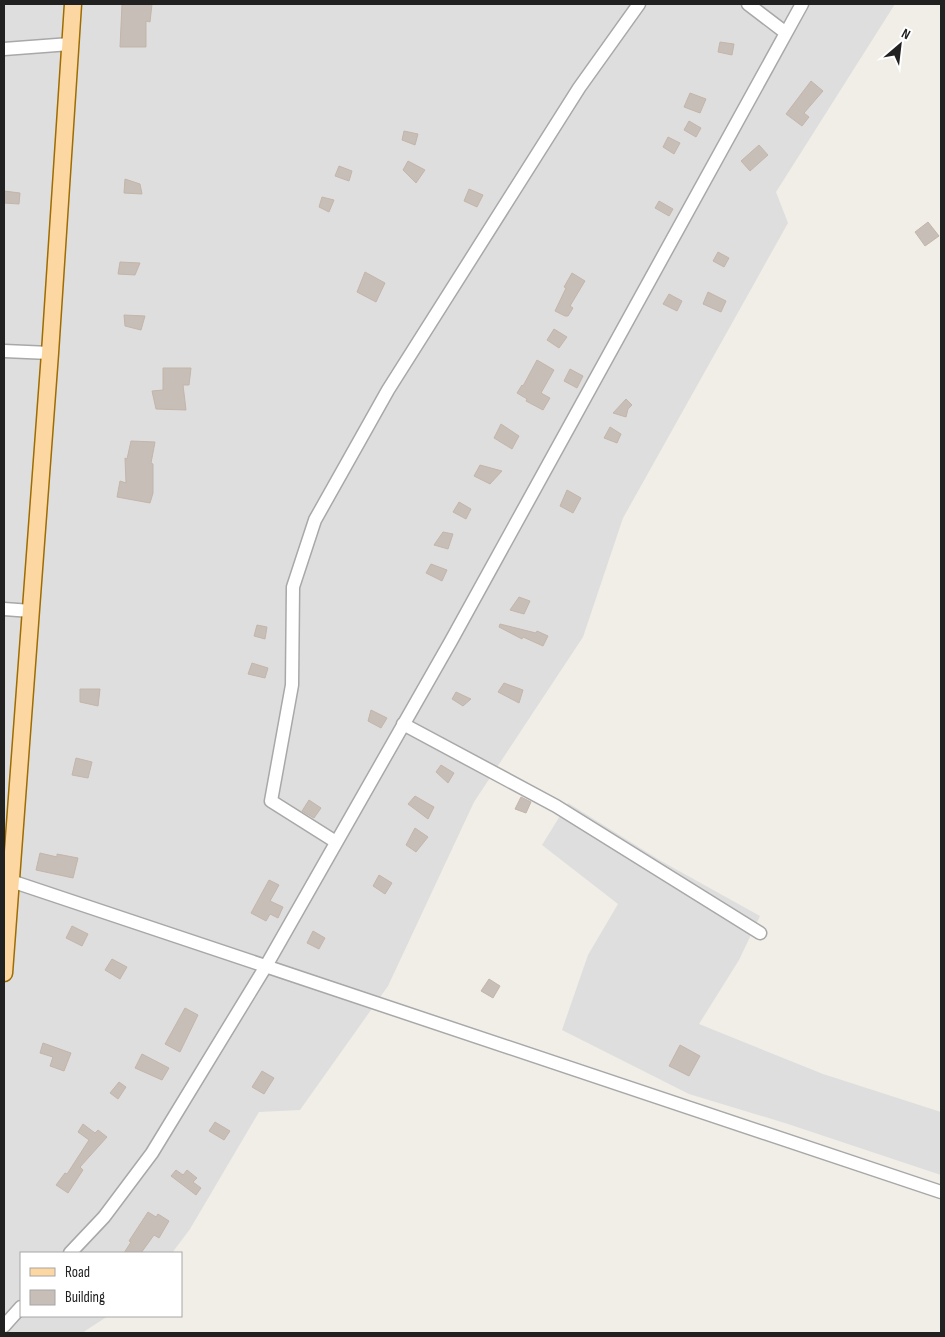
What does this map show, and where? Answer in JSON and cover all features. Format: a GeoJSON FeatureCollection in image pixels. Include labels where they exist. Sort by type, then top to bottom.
{"type":"FeatureCollection","features":[{"type":"Feature","properties":{"kind":"main road"},"geometry":{"type":"LineString","coordinates":[[4,973],[50,353],[73,4]]}},
{"type":"Feature","properties":{"kind":"street"},"geometry":{"type":"LineString","coordinates":[[336,842],[271,802],[292,685],[293,587],[315,520],[388,390],[579,88],[639,4]]}},
{"type":"Feature","properties":{"kind":"street"},"geometry":{"type":"LineString","coordinates":[[748,4],[786,33]]}},
{"type":"Feature","properties":{"kind":"street"},"geometry":{"type":"LineString","coordinates":[[71,1252],[104,1217],[152,1153],[266,966],[403,724],[802,4]]}},
{"type":"Feature","properties":{"kind":"street"},"geometry":{"type":"LineString","coordinates":[[4,49],[70,44]]}},
{"type":"Feature","properties":{"kind":"street"},"geometry":{"type":"LineString","coordinates":[[4,350],[50,353]]}},
{"type":"Feature","properties":{"kind":"street"},"geometry":{"type":"LineString","coordinates":[[4,609],[31,611]]}},
{"type":"Feature","properties":{"kind":"street"},"geometry":{"type":"LineString","coordinates":[[403,724],[556,806],[760,933]]}},
{"type":"Feature","properties":{"kind":"street"},"geometry":{"type":"LineString","coordinates":[[10,882],[941,1192]]}},
{"type":"Feature","properties":{"kind":"street"},"geometry":{"type":"LineString","coordinates":[[4,1326],[20,1308]]}},
{"type":"Feature","properties":{"kind":"shaded area"},"geometry":{"type":"Polygon","coordinates":[[[4,4],[895,4],[776,192],[788,223],[623,518],[583,637],[474,802],[388,986],[300,1110],[259,1112],[190,1229],[173,1252],[20,1252],[20,1317],[106,1317],[82,1333],[4,1333],[4,4]]]}},
{"type":"Feature","properties":{"kind":"shaded area"},"geometry":{"type":"Polygon","coordinates":[[[568,803],[661,861],[760,916],[739,960],[699,1024],[823,1074],[941,1112],[941,1175],[788,1124],[689,1094],[562,1030],[588,955],[618,904],[542,845],[568,803]]]}},
{"type":"Feature","properties":{"kind":"building"},"geometry":{"type":"Polygon","coordinates":[[[122,4],[152,4],[150,22],[146,21],[146,47],[120,47],[122,4]]]}},
{"type":"Feature","properties":{"kind":"building"},"geometry":{"type":"Polygon","coordinates":[[[720,42],[734,44],[732,55],[718,52],[720,42]]]}},
{"type":"Feature","properties":{"kind":"building"},"geometry":{"type":"Polygon","coordinates":[[[811,81],[823,91],[804,113],[809,117],[802,126],[786,114],[811,81]]]}},
{"type":"Feature","properties":{"kind":"building"},"geometry":{"type":"Polygon","coordinates":[[[690,93],[706,99],[700,113],[684,107],[690,93]]]}},
{"type":"Feature","properties":{"kind":"building"},"geometry":{"type":"Polygon","coordinates":[[[689,121],[701,128],[696,137],[684,130],[689,121]]]}},
{"type":"Feature","properties":{"kind":"building"},"geometry":{"type":"Polygon","coordinates":[[[404,131],[418,134],[415,145],[402,140],[404,131]]]}},
{"type":"Feature","properties":{"kind":"building"},"geometry":{"type":"Polygon","coordinates":[[[668,137],[680,143],[674,154],[663,147],[668,137]]]}},
{"type":"Feature","properties":{"kind":"building"},"geometry":{"type":"Polygon","coordinates":[[[759,145],[768,155],[750,171],[741,161],[759,145]]]}},
{"type":"Feature","properties":{"kind":"building"},"geometry":{"type":"Polygon","coordinates":[[[408,161],[425,170],[416,183],[403,170],[408,161]]]}},
{"type":"Feature","properties":{"kind":"building"},"geometry":{"type":"Polygon","coordinates":[[[339,166],[352,171],[349,181],[335,176],[339,166]]]}},
{"type":"Feature","properties":{"kind":"building"},"geometry":{"type":"Polygon","coordinates":[[[125,179],[140,184],[142,194],[124,193],[125,179]]]}},
{"type":"Feature","properties":{"kind":"building"},"geometry":{"type":"Polygon","coordinates":[[[469,189],[483,195],[477,207],[464,201],[469,189]]]}},
{"type":"Feature","properties":{"kind":"building"},"geometry":{"type":"Polygon","coordinates":[[[4,191],[20,193],[19,204],[4,203],[4,191]]]}},
{"type":"Feature","properties":{"kind":"building"},"geometry":{"type":"Polygon","coordinates":[[[322,197],[334,200],[329,212],[319,207],[322,197]]]}},
{"type":"Feature","properties":{"kind":"building"},"geometry":{"type":"Polygon","coordinates":[[[659,201],[673,209],[669,216],[655,208],[659,201]]]}},
{"type":"Feature","properties":{"kind":"building"},"geometry":{"type":"Polygon","coordinates":[[[928,222],[939,236],[925,246],[915,232],[928,222]]]}},
{"type":"Feature","properties":{"kind":"building"},"geometry":{"type":"Polygon","coordinates":[[[718,252],[729,258],[724,267],[713,261],[718,252]]]}},
{"type":"Feature","properties":{"kind":"building"},"geometry":{"type":"Polygon","coordinates":[[[120,262],[140,263],[135,275],[118,274],[120,262]]]}},
{"type":"Feature","properties":{"kind":"building"},"geometry":{"type":"Polygon","coordinates":[[[365,272],[385,283],[376,302],[357,292],[365,272]]]}},
{"type":"Feature","properties":{"kind":"building"},"geometry":{"type":"Polygon","coordinates":[[[572,273],[585,281],[570,306],[573,308],[568,316],[565,316],[555,311],[566,288],[564,287],[572,273]]]}},
{"type":"Feature","properties":{"kind":"building"},"geometry":{"type":"Polygon","coordinates":[[[708,292],[726,301],[721,312],[703,304],[708,292]]]}},
{"type":"Feature","properties":{"kind":"building"},"geometry":{"type":"Polygon","coordinates":[[[669,294],[682,301],[677,311],[663,304],[669,294]]]}},
{"type":"Feature","properties":{"kind":"building"},"geometry":{"type":"Polygon","coordinates":[[[124,315],[145,316],[141,330],[125,326],[124,315]]]}},
{"type":"Feature","properties":{"kind":"building"},"geometry":{"type":"Polygon","coordinates":[[[554,329],[567,337],[559,348],[547,340],[554,329]]]}},
{"type":"Feature","properties":{"kind":"building"},"geometry":{"type":"Polygon","coordinates":[[[537,360],[554,370],[541,393],[550,398],[543,410],[526,401],[527,399],[517,393],[523,386],[537,360]]]}},
{"type":"Feature","properties":{"kind":"building"},"geometry":{"type":"Polygon","coordinates":[[[163,368],[191,368],[189,385],[183,385],[186,410],[156,409],[152,391],[163,390],[163,368]]]}},
{"type":"Feature","properties":{"kind":"building"},"geometry":{"type":"Polygon","coordinates":[[[570,369],[583,376],[577,388],[564,381],[570,369]]]}},
{"type":"Feature","properties":{"kind":"building"},"geometry":{"type":"Polygon","coordinates":[[[626,399],[632,405],[628,409],[626,417],[613,413],[626,399]]]}},
{"type":"Feature","properties":{"kind":"building"},"geometry":{"type":"Polygon","coordinates":[[[501,424],[519,436],[512,449],[494,438],[501,424]]]}},
{"type":"Feature","properties":{"kind":"building"},"geometry":{"type":"Polygon","coordinates":[[[610,427],[621,434],[617,443],[604,438],[610,427]]]}},
{"type":"Feature","properties":{"kind":"building"},"geometry":{"type":"Polygon","coordinates":[[[131,441],[155,442],[151,463],[153,464],[153,493],[150,503],[117,497],[120,481],[126,483],[125,458],[127,459],[131,441]]]}},
{"type":"Feature","properties":{"kind":"building"},"geometry":{"type":"Polygon","coordinates":[[[480,465],[502,471],[490,484],[474,476],[480,465]]]}},
{"type":"Feature","properties":{"kind":"building"},"geometry":{"type":"Polygon","coordinates":[[[567,490],[581,498],[573,513],[560,506],[567,490]]]}},
{"type":"Feature","properties":{"kind":"building"},"geometry":{"type":"Polygon","coordinates":[[[459,502],[471,509],[466,519],[453,512],[459,502]]]}},
{"type":"Feature","properties":{"kind":"building"},"geometry":{"type":"Polygon","coordinates":[[[443,532],[453,534],[448,549],[434,545],[443,532]]]}},
{"type":"Feature","properties":{"kind":"building"},"geometry":{"type":"Polygon","coordinates":[[[431,564],[447,570],[442,581],[426,573],[431,564]]]}},
{"type":"Feature","properties":{"kind":"building"},"geometry":{"type":"Polygon","coordinates":[[[519,597],[530,601],[524,614],[510,610],[519,597]]]}},
{"type":"Feature","properties":{"kind":"building"},"geometry":{"type":"Polygon","coordinates":[[[500,624],[536,633],[537,631],[548,636],[543,646],[523,637],[522,639],[499,627],[500,624]]]}},
{"type":"Feature","properties":{"kind":"building"},"geometry":{"type":"Polygon","coordinates":[[[257,625],[267,627],[265,639],[254,636],[257,625]]]}},
{"type":"Feature","properties":{"kind":"building"},"geometry":{"type":"Polygon","coordinates":[[[252,663],[268,668],[265,678],[248,674],[252,663]]]}},
{"type":"Feature","properties":{"kind":"building"},"geometry":{"type":"Polygon","coordinates":[[[504,683],[523,690],[519,703],[498,692],[504,683]]]}},
{"type":"Feature","properties":{"kind":"building"},"geometry":{"type":"Polygon","coordinates":[[[80,689],[100,689],[98,706],[80,702],[80,689]]]}},
{"type":"Feature","properties":{"kind":"building"},"geometry":{"type":"Polygon","coordinates":[[[456,692],[471,699],[463,706],[452,699],[456,692]]]}},
{"type":"Feature","properties":{"kind":"building"},"geometry":{"type":"Polygon","coordinates":[[[371,710],[387,718],[381,728],[368,721],[371,710]]]}},
{"type":"Feature","properties":{"kind":"building"},"geometry":{"type":"Polygon","coordinates":[[[76,758],[92,762],[88,778],[72,775],[76,758]]]}},
{"type":"Feature","properties":{"kind":"building"},"geometry":{"type":"Polygon","coordinates":[[[441,765],[454,773],[448,783],[436,772],[441,765]]]}},
{"type":"Feature","properties":{"kind":"building"},"geometry":{"type":"Polygon","coordinates":[[[415,796],[434,807],[428,819],[408,804],[415,796]]]}},
{"type":"Feature","properties":{"kind":"building"},"geometry":{"type":"Polygon","coordinates":[[[521,797],[531,802],[526,813],[515,809],[521,797]]]}},
{"type":"Feature","properties":{"kind":"building"},"geometry":{"type":"Polygon","coordinates":[[[309,800],[321,808],[314,818],[302,811],[309,800]]]}},
{"type":"Feature","properties":{"kind":"building"},"geometry":{"type":"Polygon","coordinates":[[[415,828],[428,837],[416,852],[406,845],[415,828]]]}},
{"type":"Feature","properties":{"kind":"building"},"geometry":{"type":"Polygon","coordinates":[[[40,853],[57,857],[57,854],[78,858],[73,878],[36,870],[40,853]]]}},
{"type":"Feature","properties":{"kind":"building"},"geometry":{"type":"Polygon","coordinates":[[[379,875],[392,883],[385,894],[373,886],[379,875]]]}},
{"type":"Feature","properties":{"kind":"building"},"geometry":{"type":"Polygon","coordinates":[[[269,880],[279,885],[270,901],[283,907],[278,918],[270,914],[266,921],[251,913],[269,880]]]}},
{"type":"Feature","properties":{"kind":"building"},"geometry":{"type":"Polygon","coordinates":[[[72,926],[88,934],[82,946],[66,938],[72,926]]]}},
{"type":"Feature","properties":{"kind":"building"},"geometry":{"type":"Polygon","coordinates":[[[313,931],[325,938],[319,949],[307,943],[313,931]]]}},
{"type":"Feature","properties":{"kind":"building"},"geometry":{"type":"Polygon","coordinates":[[[112,959],[127,967],[120,979],[105,970],[112,959]]]}},
{"type":"Feature","properties":{"kind":"building"},"geometry":{"type":"Polygon","coordinates":[[[489,979],[500,986],[493,998],[481,991],[489,979]]]}},
{"type":"Feature","properties":{"kind":"building"},"geometry":{"type":"Polygon","coordinates":[[[185,1008],[198,1015],[180,1052],[165,1044],[185,1008]]]}},
{"type":"Feature","properties":{"kind":"building"},"geometry":{"type":"Polygon","coordinates":[[[43,1043],[71,1053],[64,1071],[50,1066],[53,1057],[40,1053],[43,1043]]]}},
{"type":"Feature","properties":{"kind":"building"},"geometry":{"type":"Polygon","coordinates":[[[680,1045],[700,1056],[689,1076],[669,1066],[680,1045]]]}},
{"type":"Feature","properties":{"kind":"building"},"geometry":{"type":"Polygon","coordinates":[[[142,1054],[169,1068],[162,1080],[135,1068],[142,1054]]]}},
{"type":"Feature","properties":{"kind":"building"},"geometry":{"type":"Polygon","coordinates":[[[262,1071],[274,1078],[264,1094],[252,1087],[262,1071]]]}},
{"type":"Feature","properties":{"kind":"building"},"geometry":{"type":"Polygon","coordinates":[[[119,1082],[126,1087],[118,1099],[110,1093],[119,1082]]]}},
{"type":"Feature","properties":{"kind":"building"},"geometry":{"type":"Polygon","coordinates":[[[215,1122],[230,1131],[224,1140],[209,1131],[215,1122]]]}},
{"type":"Feature","properties":{"kind":"building"},"geometry":{"type":"Polygon","coordinates":[[[83,1124],[95,1133],[98,1130],[107,1137],[80,1167],[83,1170],[68,1193],[56,1185],[65,1173],[67,1174],[89,1140],[78,1132],[83,1124]]]}},
{"type":"Feature","properties":{"kind":"building"},"geometry":{"type":"Polygon","coordinates":[[[176,1170],[183,1175],[187,1170],[197,1178],[193,1182],[201,1188],[196,1195],[171,1176],[176,1170]]]}},
{"type":"Feature","properties":{"kind":"building"},"geometry":{"type":"Polygon","coordinates":[[[148,1212],[156,1217],[158,1214],[169,1221],[159,1238],[154,1235],[142,1252],[125,1252],[131,1242],[129,1241],[148,1212]]]}}]}
